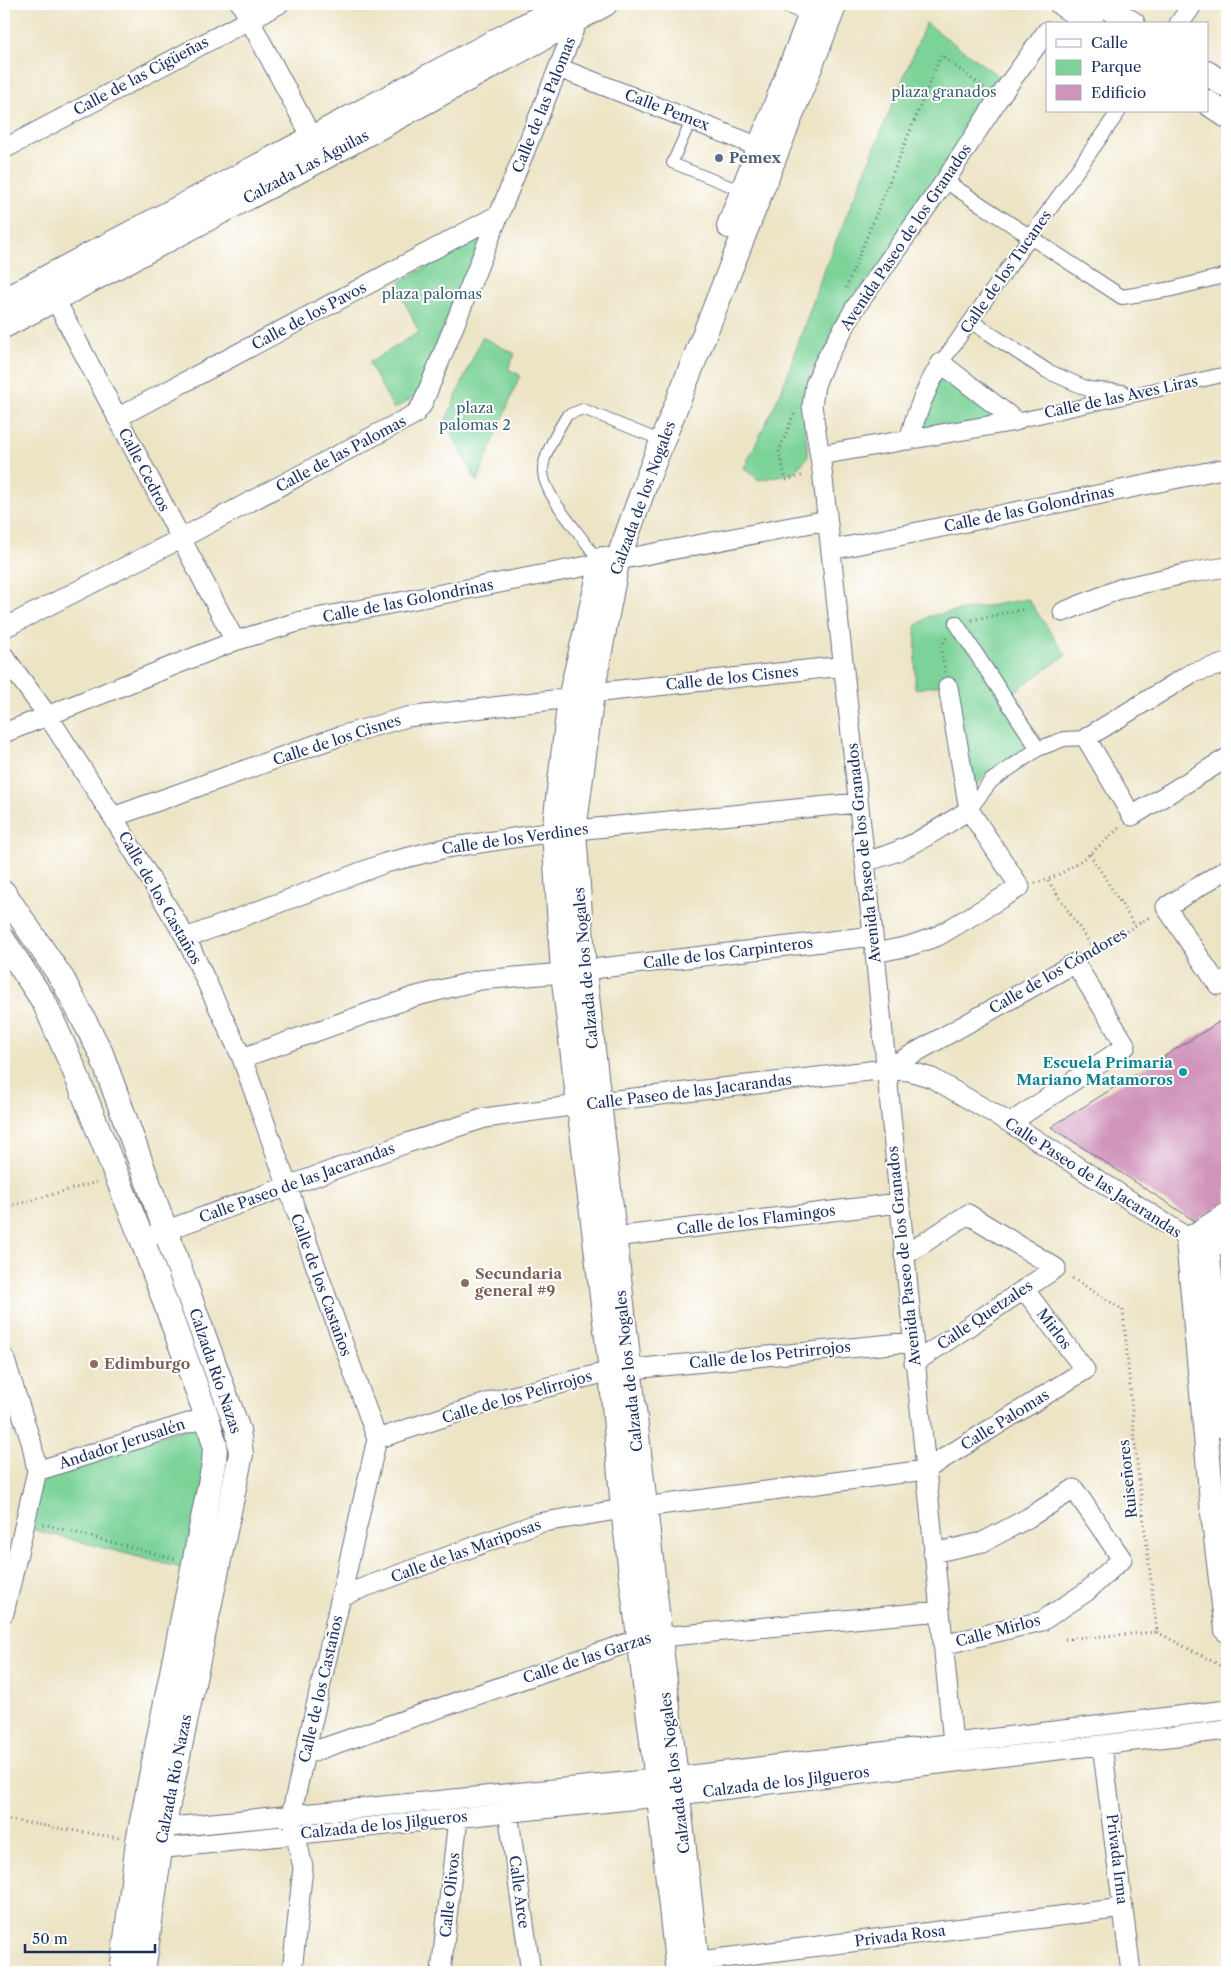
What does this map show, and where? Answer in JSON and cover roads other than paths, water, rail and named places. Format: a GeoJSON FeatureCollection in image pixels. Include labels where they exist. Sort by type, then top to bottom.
{"type":"FeatureCollection","features":[{"type":"Feature","properties":{"kind":"street","name":"Calle de las Cigüeñas"},"geometry":{"type":"LineString","coordinates":[[4,149],[246,12],[279,4]]}},
{"type":"Feature","properties":{"kind":"street","name":"Calzada Las Águilas"},"geometry":{"type":"LineString","coordinates":[[4,300],[312,136],[577,8],[605,4]]}},
{"type":"Feature","properties":{"kind":"street"},"geometry":{"type":"LineString","coordinates":[[789,4],[823,10]]}},
{"type":"Feature","properties":{"kind":"street"},"geometry":{"type":"LineString","coordinates":[[1103,4],[1130,22]]}},
{"type":"Feature","properties":{"kind":"street"},"geometry":{"type":"LineString","coordinates":[[1180,22],[1192,4]]}},
{"type":"Feature","properties":{"kind":"street","name":"Calzada Las Águilas"},"geometry":{"type":"LineString","coordinates":[[4,326],[323,158],[577,8]]}},
{"type":"Feature","properties":{"kind":"street","name":"Calle de las Palomas"},"geometry":{"type":"LineString","coordinates":[[4,628],[415,414],[422,405],[559,68],[577,8]]}},
{"type":"Feature","properties":{"kind":"street"},"geometry":{"type":"LineString","coordinates":[[1062,9],[1088,22]]}},
{"type":"Feature","properties":{"kind":"street","name":"Calzada de los Nogales"},"geometry":{"type":"LineString","coordinates":[[688,1967],[573,971],[564,831],[581,696],[609,564],[767,150],[823,10]]}},
{"type":"Feature","properties":{"kind":"street"},"geometry":{"type":"LineString","coordinates":[[246,12],[323,158]]}},
{"type":"Feature","properties":{"kind":"street","name":"Avenida Paseo de los Granados"},"geometry":{"type":"LineString","coordinates":[[953,1743],[940,1611],[932,1552],[874,944],[828,520],[812,406],[815,385],[823,365],[855,308],[946,181],[998,99],[1046,32]]}},
{"type":"Feature","properties":{"kind":"street","name":"Calle Pemex"},"geometry":{"type":"LineString","coordinates":[[559,68],[767,150]]}},
{"type":"Feature","properties":{"kind":"street"},"geometry":{"type":"LineString","coordinates":[[1208,74],[1227,86]]}},
{"type":"Feature","properties":{"kind":"street"},"geometry":{"type":"LineString","coordinates":[[1208,103],[1227,116]]}},
{"type":"Feature","properties":{"kind":"street","name":"Calle de los Tucanes"},"geometry":{"type":"LineString","coordinates":[[909,440],[919,404],[942,363],[1118,112]]}},
{"type":"Feature","properties":{"kind":"street","name":"Calzada de los Nogales"},"geometry":{"type":"LineString","coordinates":[[640,481],[650,436],[707,306],[742,191],[767,150]]}},
{"type":"Feature","properties":{"kind":"street"},"geometry":{"type":"LineString","coordinates":[[946,181],[1122,296],[1172,290],[1227,275]]}},
{"type":"Feature","properties":{"kind":"street","name":"Calle de los Pavos"},"geometry":{"type":"LineString","coordinates":[[117,418],[500,214]]}},
{"type":"Feature","properties":{"kind":"street","name":"Calle Cedros"},"geometry":{"type":"LineString","coordinates":[[55,300],[235,640]]}},
{"type":"Feature","properties":{"kind":"street"},"geometry":{"type":"LineString","coordinates":[[972,322],[1047,371],[1088,389],[1138,393]]}},
{"type":"Feature","properties":{"kind":"street"},"geometry":{"type":"LineString","coordinates":[[942,363],[1016,421]]}},
{"type":"Feature","properties":{"kind":"street","name":"Calle de las Aves Liras"},"geometry":{"type":"LineString","coordinates":[[820,455],[1016,421],[1227,374]]}},
{"type":"Feature","properties":{"kind":"street","name":"Calle de las Golondrinas"},"geometry":{"type":"LineString","coordinates":[[831,550],[1227,468]]}},
{"type":"Feature","properties":{"kind":"street","name":"Calle de las Golondrinas"},"geometry":{"type":"LineString","coordinates":[[4,733],[235,640],[301,622],[609,564],[828,520]]}},
{"type":"Feature","properties":{"kind":"street"},"geometry":{"type":"LineString","coordinates":[[1063,612],[1122,588],[1189,573],[1227,567]]}},
{"type":"Feature","properties":{"kind":"street"},"geometry":{"type":"LineString","coordinates":[[956,623],[1038,749]]}},
{"type":"Feature","properties":{"kind":"street","name":"Calle de los Castaños"},"geometry":{"type":"LineString","coordinates":[[4,656],[48,716],[113,817],[186,938],[242,1058],[377,1440],[292,1815],[303,1867],[292,1972]]}},
{"type":"Feature","properties":{"kind":"street"},"geometry":{"type":"LineString","coordinates":[[865,861],[886,857],[908,847],[970,810],[991,781],[1038,749],[1064,739],[1086,738],[1192,673],[1227,663]]}},
{"type":"Feature","properties":{"kind":"street","name":"Calle de los Cisnes"},"geometry":{"type":"LineString","coordinates":[[113,817],[340,736],[407,717],[843,666]]}},
{"type":"Feature","properties":{"kind":"street"},"geometry":{"type":"LineString","coordinates":[[948,687],[970,810]]}},
{"type":"Feature","properties":{"kind":"street"},"geometry":{"type":"LineString","coordinates":[[1086,738],[1132,816],[1227,758]]}},
{"type":"Feature","properties":{"kind":"street","name":"Calle de los Verdines"},"geometry":{"type":"LineString","coordinates":[[186,938],[385,863],[446,848],[564,831],[858,803]]}},
{"type":"Feature","properties":{"kind":"street","name":"Calle de los Carpinteros"},"geometry":{"type":"LineString","coordinates":[[242,1058],[413,997],[470,982],[874,944],[909,946],[938,936],[1020,887],[970,810]]}},
{"type":"Feature","properties":{"kind":"street"},"geometry":{"type":"LineString","coordinates":[[1227,869],[1166,907],[1218,985],[1227,979]]}},
{"type":"Feature","properties":{"kind":"street","name":"Calzada Río Nazas"},"geometry":{"type":"LineString","coordinates":[[4,893],[63,980],[101,1054],[238,1430],[241,1454],[147,1840],[143,1972]]}},
{"type":"Feature","properties":{"kind":"street","name":"Calzada Río Nazas"},"geometry":{"type":"LineString","coordinates":[[4,942],[44,1002],[73,1067],[142,1240],[208,1417],[215,1445],[214,1464],[193,1564],[147,1840],[122,1972]]}},
{"type":"Feature","properties":{"kind":"street","name":"Calle de los Cóndores"},"geometry":{"type":"LineString","coordinates":[[886,1069],[1075,963],[1126,1046],[1010,1123]]}},
{"type":"Feature","properties":{"kind":"street","name":"Calle Paseo de las Jacarandas"},"geometry":{"type":"LineString","coordinates":[[142,1240],[407,1143],[485,1118],[589,1103],[886,1069],[909,1071],[932,1078],[1010,1123],[1198,1245]]}},
{"type":"Feature","properties":{"kind":"street","name":"Calzada de los Nogales"},"geometry":{"type":"LineString","coordinates":[[589,1103],[614,1237],[620,1370]]}},
{"type":"Feature","properties":{"kind":"street","name":"Calle de los Flamingos"},"geometry":{"type":"LineString","coordinates":[[614,1237],[899,1203]]}},
{"type":"Feature","properties":{"kind":"street","name":"Calle Quetzales"},"geometry":{"type":"LineString","coordinates":[[904,1256],[968,1214],[1056,1268],[914,1363]]}},
{"type":"Feature","properties":{"kind":"street"},"geometry":{"type":"LineString","coordinates":[[1227,1215],[1198,1245],[1220,1513],[1227,1630]]}},
{"type":"Feature","properties":{"kind":"street"},"geometry":{"type":"LineString","coordinates":[[1198,1245],[1227,1236]]}},
{"type":"Feature","properties":{"kind":"street"},"geometry":{"type":"LineString","coordinates":[[1198,1245],[1222,1327],[1227,1424]]}},
{"type":"Feature","properties":{"kind":"street","name":"Mirlos"},"geometry":{"type":"LineString","coordinates":[[1024,1289],[1085,1370]]}},
{"type":"Feature","properties":{"kind":"street","name":"Calle de los Petrirrojos"},"geometry":{"type":"LineString","coordinates":[[620,1370],[912,1342]]}},
{"type":"Feature","properties":{"kind":"street"},"geometry":{"type":"LineString","coordinates":[[4,1357],[32,1445],[37,1471],[24,1519],[4,1613]]}},
{"type":"Feature","properties":{"kind":"street","name":"Calle de los Pelirrojos"},"geometry":{"type":"LineString","coordinates":[[377,1440],[493,1401],[620,1370]]}},
{"type":"Feature","properties":{"kind":"street","name":"Calle Palomas"},"geometry":{"type":"LineString","coordinates":[[925,1470],[1085,1370]]}},
{"type":"Feature","properties":{"kind":"street","name":"Andador Jerusalén"},"geometry":{"type":"LineString","coordinates":[[37,1471],[208,1417]]}},
{"type":"Feature","properties":{"kind":"street","name":"Calle de las Mariposas"},"geometry":{"type":"LineString","coordinates":[[341,1596],[538,1523],[634,1508],[925,1470]]}},
{"type":"Feature","properties":{"kind":"street","name":"Calle Mirlos"},"geometry":{"type":"LineString","coordinates":[[932,1552],[982,1542],[1028,1518],[1074,1489],[1100,1524],[1122,1559],[1086,1592],[1042,1621],[943,1645]]}},
{"type":"Feature","properties":{"kind":"street","name":"Calle de las Garzas"},"geometry":{"type":"LineString","coordinates":[[306,1754],[649,1637],[940,1611]]}},
{"type":"Feature","properties":{"kind":"street","name":"Calzada de los Jilgueros"},"geometry":{"type":"LineString","coordinates":[[147,1840],[296,1834],[508,1812],[953,1743],[1227,1710]]}},
{"type":"Feature","properties":{"kind":"street","name":"Calzada de los Jilgueros"},"geometry":{"type":"LineString","coordinates":[[147,1840],[292,1815],[667,1787],[1102,1745],[1227,1730]]}},
{"type":"Feature","properties":{"kind":"street","name":"Privada Irma"},"geometry":{"type":"LineString","coordinates":[[1102,1745],[1132,1972]]}},
{"type":"Feature","properties":{"kind":"street","name":"Calle Arce"},"geometry":{"type":"LineString","coordinates":[[508,1812],[531,1972]]}},
{"type":"Feature","properties":{"kind":"street","name":"Calle Olivos"},"geometry":{"type":"LineString","coordinates":[[441,1972],[458,1818]]}},
{"type":"Feature","properties":{"kind":"street","name":"Privada Rosa"},"geometry":{"type":"LineString","coordinates":[[688,1967],[1123,1908]]}},
{"type":"Feature","properties":{"kind":"lane"},"geometry":{"type":"LineString","coordinates":[[692,119],[672,163],[742,191]]}},
{"type":"Feature","properties":{"kind":"lane"},"geometry":{"type":"LineString","coordinates":[[609,564],[592,549],[573,526],[547,486],[543,472],[549,451],[567,415],[583,409],[650,436]]}},
{"type":"Feature","properties":{"kind":"place","name":"Pemex"},"geometry":{"type":"Point","coordinates":[719,158]}},
{"type":"Feature","properties":{"kind":"place","name":"Escuela Primaria Mariano Matamoros"},"geometry":{"type":"Point","coordinates":[1183,1072]}},
{"type":"Feature","properties":{"kind":"place","name":"Secundaria general #9"},"geometry":{"type":"Point","coordinates":[465,1283]}},
{"type":"Feature","properties":{"kind":"place","name":"Edimburgo"},"geometry":{"type":"Point","coordinates":[94,1364]}},
{"type":"Feature","properties":{"kind":"park label","name":"plaza granados"},"geometry":{"type":"Point","coordinates":[944,92]}},
{"type":"Feature","properties":{"kind":"park label","name":"plaza palomas"},"geometry":{"type":"Point","coordinates":[432,294]}},
{"type":"Feature","properties":{"kind":"park label","name":"plaza palomas 2"},"geometry":{"type":"Point","coordinates":[475,416]}}]}
